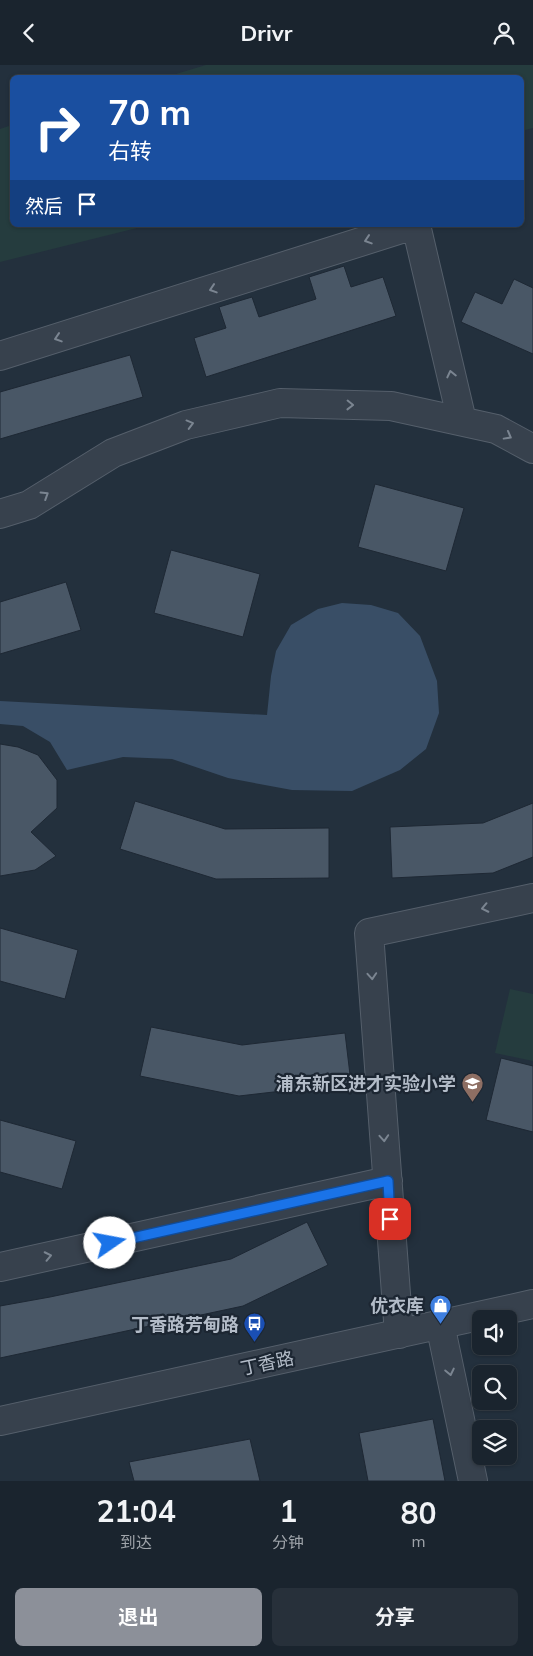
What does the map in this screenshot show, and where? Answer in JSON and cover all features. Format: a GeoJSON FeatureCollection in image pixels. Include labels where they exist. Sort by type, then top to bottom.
{"type":"FeatureCollection","features":[{"type":"Feature","properties":{"kind":"street"},"geometry":{"type":"LineString","coordinates":[[0,356],[409,227]]}},
{"type":"Feature","properties":{"kind":"street"},"geometry":{"type":"LineString","coordinates":[[415,227],[462,421]]}},
{"type":"Feature","properties":{"kind":"street"},"geometry":{"type":"LineString","coordinates":[[0,514],[29,505],[113,453],[186,425],[280,403],[391,406],[496,429],[533,449]]}},
{"type":"Feature","properties":{"kind":"street"},"geometry":{"type":"LineString","coordinates":[[399,1334],[369,933],[533,898]]}},
{"type":"Feature","properties":{"kind":"street"},"geometry":{"type":"LineString","coordinates":[[0,1267],[388,1181]]}},
{"type":"Feature","properties":{"kind":"street","name":"丁香路"},"geometry":{"type":"LineString","coordinates":[[0,1421],[533,1304]]}},
{"type":"Feature","properties":{"kind":"street"},"geometry":{"type":"LineString","coordinates":[[440,1324],[473,1481]]}},
{"type":"Feature","properties":{"kind":"green space"},"geometry":{"type":"Polygon","coordinates":[[[206,65],[533,65],[533,128],[524,130],[524,75],[173,75],[206,65]]]}},
{"type":"Feature","properties":{"kind":"green space"},"geometry":{"type":"Polygon","coordinates":[[[10,126],[10,227],[141,227],[0,262],[0,129],[10,126]]]}},
{"type":"Feature","properties":{"kind":"green space"},"geometry":{"type":"Polygon","coordinates":[[[510,989],[533,994],[533,1061],[495,1053],[510,989]]]}},
{"type":"Feature","properties":{"kind":"water"},"geometry":{"type":"Polygon","coordinates":[[[342,603],[371,605],[398,613],[420,636],[437,681],[439,713],[426,749],[400,770],[352,791],[292,790],[228,778],[172,759],[123,757],[67,770],[50,742],[23,726],[0,724],[0,701],[267,715],[276,651],[291,625],[318,609],[342,603]]]}},
{"type":"Feature","properties":{"kind":"building"},"geometry":{"type":"Polygon","coordinates":[[[344,266],[351,287],[383,277],[396,316],[206,377],[194,338],[226,328],[219,307],[252,297],[259,317],[316,299],[309,277],[344,266]]]}},
{"type":"Feature","properties":{"kind":"building"},"geometry":{"type":"Polygon","coordinates":[[[514,279],[533,288],[533,354],[461,322],[475,292],[502,304],[514,279]]]}},
{"type":"Feature","properties":{"kind":"building"},"geometry":{"type":"Polygon","coordinates":[[[130,355],[143,397],[0,439],[0,392],[130,355]]]}},
{"type":"Feature","properties":{"kind":"building"},"geometry":{"type":"Polygon","coordinates":[[[375,484],[464,508],[446,571],[358,547],[375,484]]]}},
{"type":"Feature","properties":{"kind":"building"},"geometry":{"type":"Polygon","coordinates":[[[171,550],[260,574],[243,637],[154,613],[171,550]]]}},
{"type":"Feature","properties":{"kind":"building"},"geometry":{"type":"Polygon","coordinates":[[[66,582],[81,630],[0,654],[0,602],[66,582]]]}},
{"type":"Feature","properties":{"kind":"building"},"geometry":{"type":"Polygon","coordinates":[[[0,744],[18,747],[38,755],[57,780],[57,808],[31,832],[56,856],[35,870],[0,876],[0,744]]]}},
{"type":"Feature","properties":{"kind":"building"},"geometry":{"type":"Polygon","coordinates":[[[135,801],[225,829],[329,828],[329,878],[216,879],[120,849],[135,801]]]}},
{"type":"Feature","properties":{"kind":"building"},"geometry":{"type":"Polygon","coordinates":[[[533,803],[533,857],[493,873],[392,878],[390,827],[483,823],[533,803]]]}},
{"type":"Feature","properties":{"kind":"building"},"geometry":{"type":"Polygon","coordinates":[[[0,928],[78,950],[65,999],[0,981],[0,928]]]}},
{"type":"Feature","properties":{"kind":"building"},"geometry":{"type":"Polygon","coordinates":[[[151,1027],[242,1045],[345,1033],[351,1083],[239,1096],[140,1076],[151,1027]]]}},
{"type":"Feature","properties":{"kind":"building"},"geometry":{"type":"Polygon","coordinates":[[[501,1058],[533,1066],[533,1132],[486,1120],[501,1058]]]}},
{"type":"Feature","properties":{"kind":"building"},"geometry":{"type":"Polygon","coordinates":[[[0,1120],[76,1141],[62,1189],[0,1172],[0,1120]]]}},
{"type":"Feature","properties":{"kind":"building"},"geometry":{"type":"Polygon","coordinates":[[[307,1222],[328,1265],[243,1306],[0,1358],[0,1306],[231,1259],[307,1222]]]}},
{"type":"Feature","properties":{"kind":"building"},"geometry":{"type":"Polygon","coordinates":[[[433,1419],[445,1481],[368,1481],[359,1433],[433,1419]]]}},
{"type":"Feature","properties":{"kind":"building"},"geometry":{"type":"Polygon","coordinates":[[[250,1439],[260,1481],[134,1481],[129,1462],[250,1439]]]}},
{"type":"Feature","properties":{"kind":"place","name":"浦东新区进才实验小学"},"geometry":{"type":"Point","coordinates":[472,1102]}},
{"type":"Feature","properties":{"kind":"place","name":"优衣库"},"geometry":{"type":"Point","coordinates":[440,1324]}},
{"type":"Feature","properties":{"kind":"place","name":"丁香路芳甸路"},"geometry":{"type":"Point","coordinates":[255,1343]}},
{"type":"Feature","properties":{"kind":"route"},"geometry":{"type":"LineString","coordinates":[[110,1243],[388,1181],[390,1219]]}}]}
